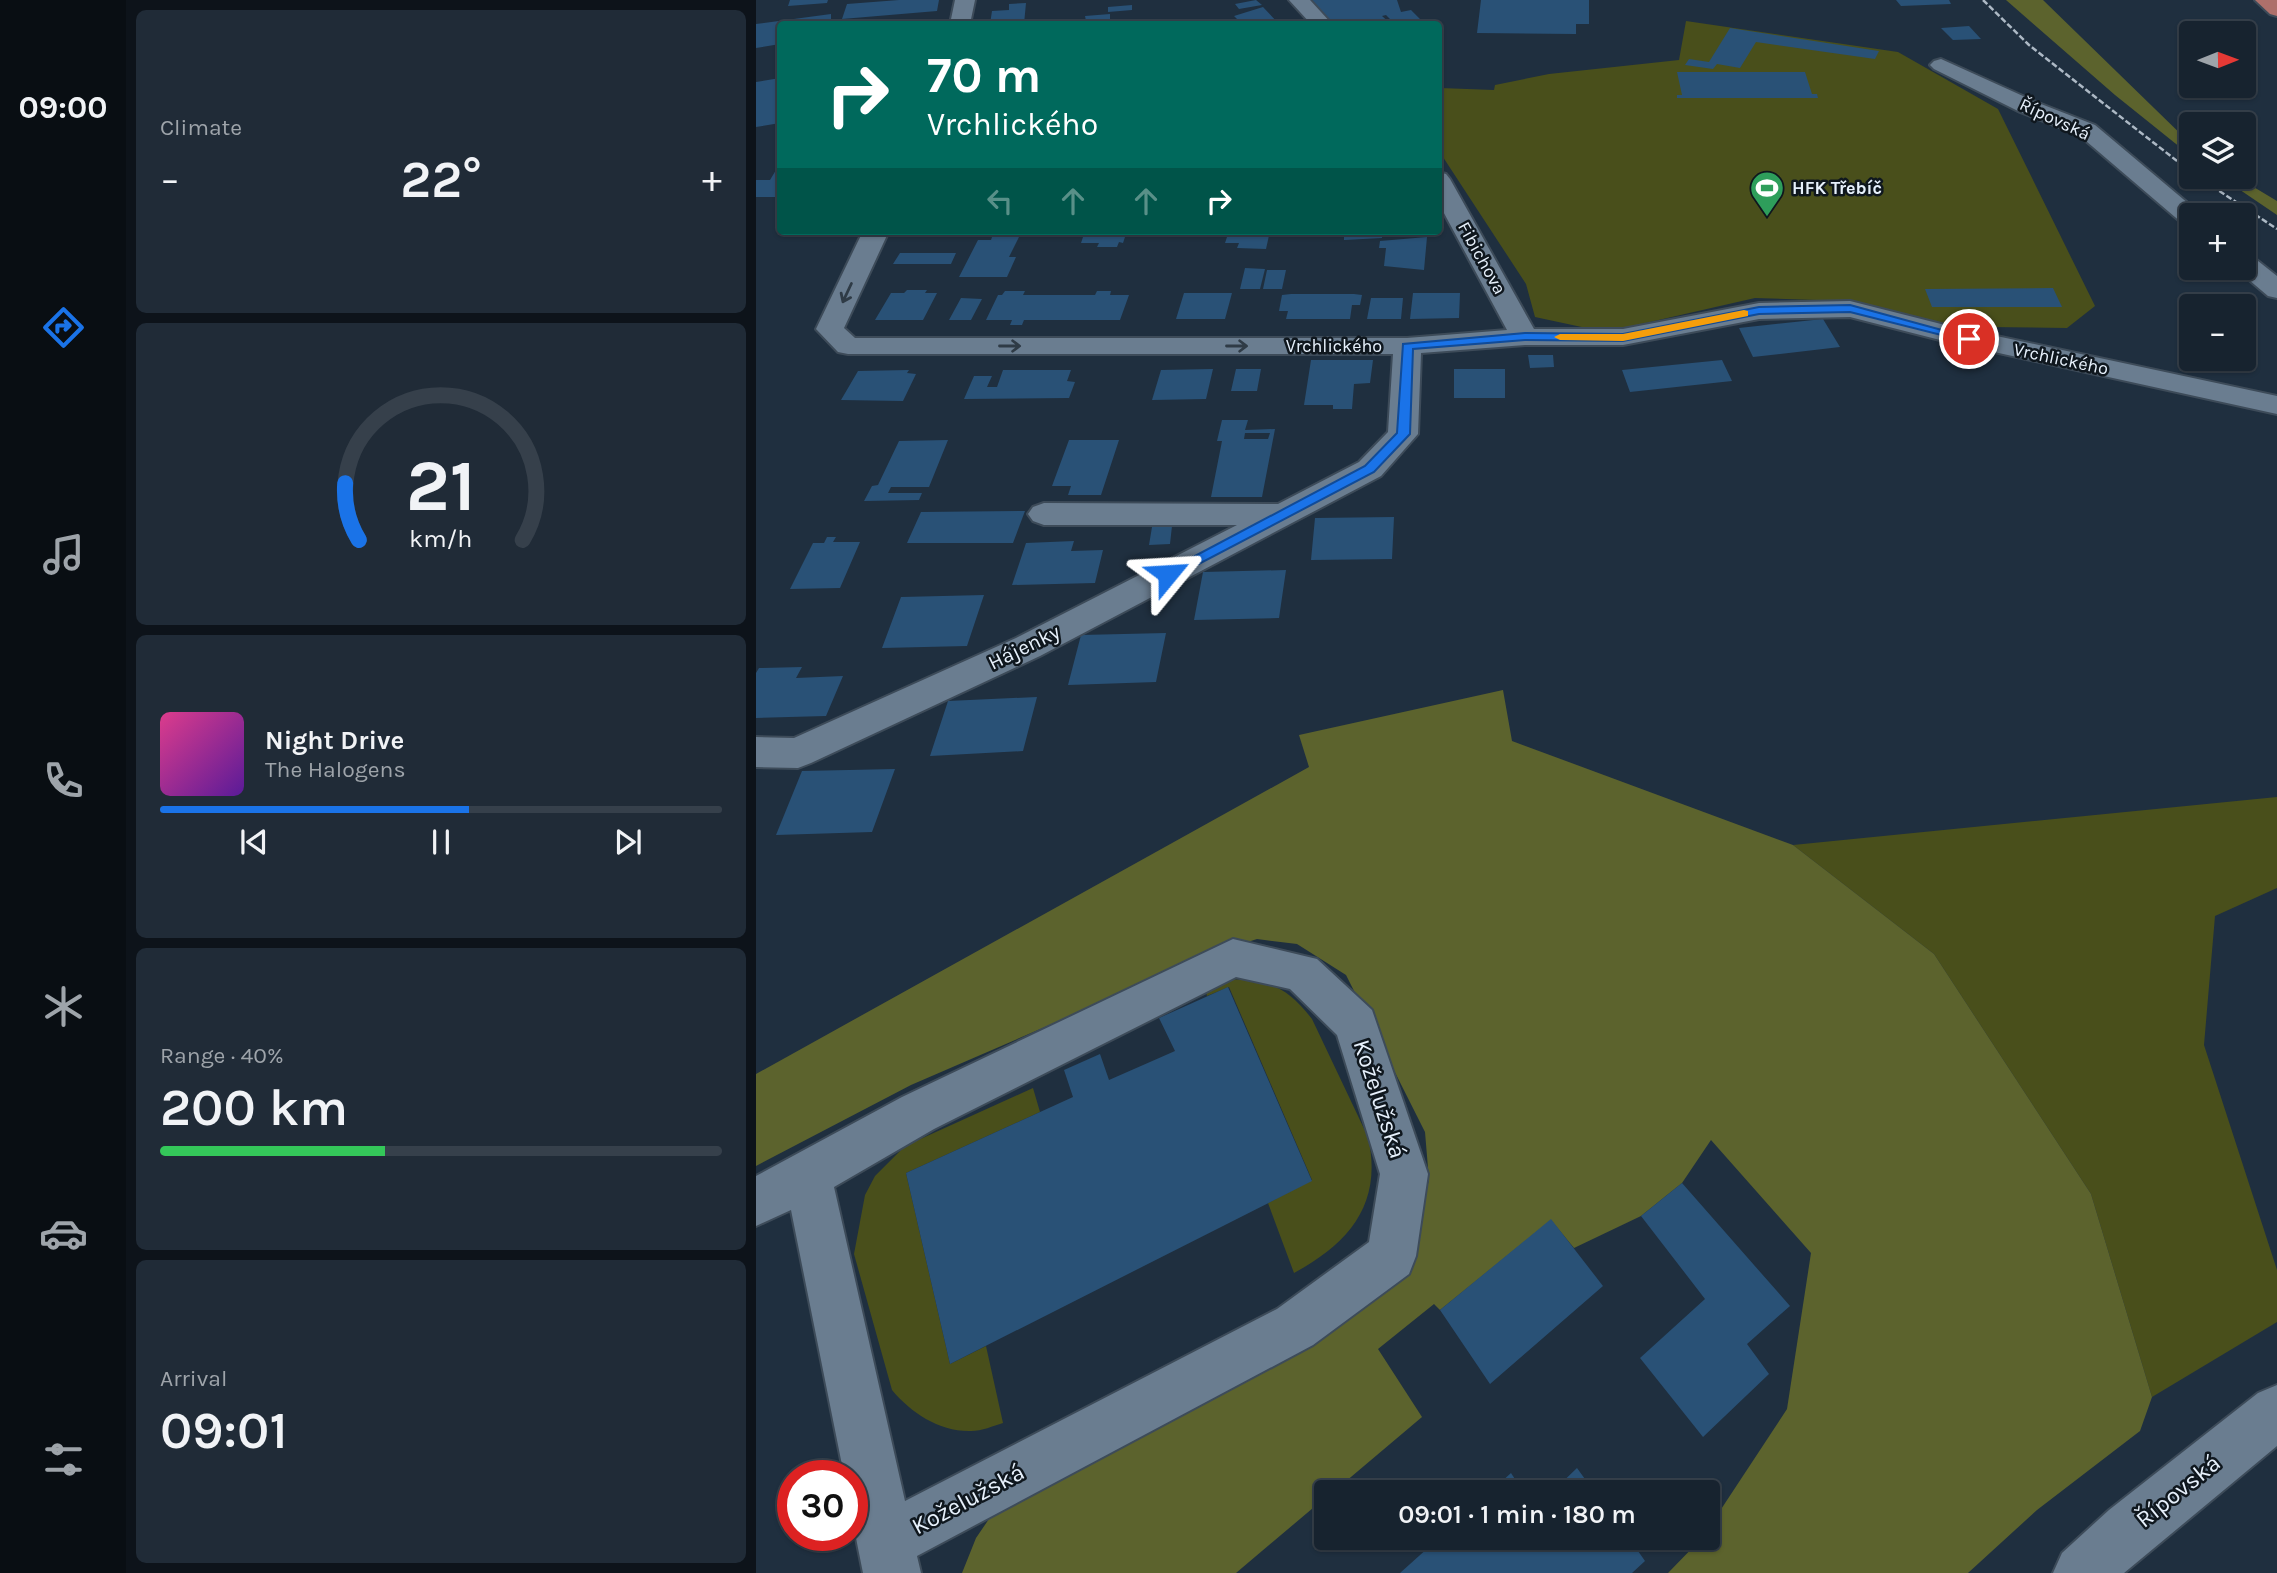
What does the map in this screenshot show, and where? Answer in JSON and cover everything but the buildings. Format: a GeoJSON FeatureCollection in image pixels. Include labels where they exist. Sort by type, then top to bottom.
{"type":"FeatureCollection","features":[{"type":"Feature","properties":{"kind":"main road"},"geometry":{"type":"LineString","coordinates":[[2265,0],[2277,10]]}},
{"type":"Feature","properties":{"kind":"street"},"geometry":{"type":"LineString","coordinates":[[961,21],[965,0]]}},
{"type":"Feature","properties":{"kind":"street"},"geometry":{"type":"LineString","coordinates":[[1299,0],[1319,21]]}},
{"type":"Feature","properties":{"kind":"street","name":"Řípovská"},"geometry":{"type":"LineString","coordinates":[[1941,65],[2028,107],[2087,130],[2179,208]]}},
{"type":"Feature","properties":{"kind":"street","name":"Fibichova"},"geometry":{"type":"LineString","coordinates":[[1442,186],[1525,337]]}},
{"type":"Feature","properties":{"kind":"street","name":"Vrchlického"},"geometry":{"type":"LineString","coordinates":[[874,235],[830,329],[848,346],[1407,346],[1525,337],[1623,337],[1759,311],[1850,309],[1944,333],[2277,405]]}},
{"type":"Feature","properties":{"kind":"street"},"geometry":{"type":"LineString","coordinates":[[2256,272],[2277,290]]}},
{"type":"Feature","properties":{"kind":"street","name":"Hájenky"},"geometry":{"type":"LineString","coordinates":[[756,752],[799,753],[1028,647],[1370,469],[1404,434],[1407,346]]}},
{"type":"Feature","properties":{"kind":"street","name":"Hájenky"},"geometry":{"type":"LineString","coordinates":[[1044,514],[1284,514]]}},
{"type":"Feature","properties":{"kind":"street","name":"Koželužská"},"geometry":{"type":"LineString","coordinates":[[756,1202],[808,1177],[918,1113],[1233,958],[1301,973],[1356,1024],[1404,1174],[1391,1256],[1295,1327],[889,1558],[808,1177]]}},
{"type":"Feature","properties":{"kind":"street","name":"Řípovská"},"geometry":{"type":"LineString","coordinates":[[2081,1573],[2129,1530],[2275,1418]]}},
{"type":"Feature","properties":{"kind":"green space"},"geometry":{"type":"Polygon","coordinates":[[[2006,0],[2043,0],[2179,132],[2179,146],[2115,95],[2006,0]]]}},
{"type":"Feature","properties":{"kind":"green space","name":"HFK Třebíč"},"geometry":{"type":"Polygon","coordinates":[[[1686,21],[1898,52],[1998,109],[2095,306],[2067,328],[1986,327],[1911,320],[1816,300],[1755,298],[1628,327],[1591,329],[1535,317],[1526,284],[1442,156],[1442,88],[1494,90],[1495,85],[1549,74],[1679,60],[1686,21]]]}},
{"type":"Feature","properties":{"kind":"green space"},"geometry":{"type":"Polygon","coordinates":[[[2256,188],[2277,201],[2277,215],[2239,189],[2256,188]]]}},
{"type":"Feature","properties":{"kind":"green space"},"geometry":{"type":"Polygon","coordinates":[[[1503,690],[1512,741],[1793,845],[1934,954],[2091,1194],[2152,1397],[2140,1431],[2037,1510],[1968,1573],[1668,1573],[1690,1550],[1720,1550],[1720,1511],[1787,1409],[1811,1253],[1711,1140],[1682,1183],[1641,1216],[1574,1248],[1551,1220],[1440,1310],[1434,1304],[1378,1349],[1422,1417],[1347,1480],[1314,1480],[1314,1507],[1236,1573],[962,1573],[976,1538],[991,1516],[1414,1239],[1429,1180],[1425,1132],[1346,975],[1297,944],[1257,939],[1223,950],[911,1085],[756,1166],[756,1074],[1309,767],[1299,735],[1503,690]]]}},
{"type":"Feature","properties":{"kind":"green space"},"geometry":{"type":"Polygon","coordinates":[[[2277,797],[2277,888],[2215,916],[2204,1045],[2277,1270],[2277,1322],[2152,1397],[2091,1194],[1934,954],[1793,845],[2277,797]]]}},
{"type":"Feature","properties":{"kind":"green space"},"geometry":{"type":"Polygon","coordinates":[[[1230,979],[1268,984],[1286,993],[1303,1008],[1312,1019],[1368,1137],[1371,1182],[1358,1218],[1331,1248],[1294,1273],[1268,1203],[1312,1180],[1229,987],[1207,996],[1204,985],[1230,979]]]}},
{"type":"Feature","properties":{"kind":"green space"},"geometry":{"type":"Polygon","coordinates":[[[1033,1088],[1040,1112],[906,1173],[950,1364],[986,1346],[1003,1423],[975,1431],[948,1428],[927,1420],[892,1390],[854,1254],[865,1195],[875,1176],[905,1146],[1033,1088]]]}},
{"type":"Feature","properties":{"kind":"railway"},"geometry":{"type":"LineString","coordinates":[[1983,0],[2029,45],[2179,163]]}},
{"type":"Feature","properties":{"kind":"railway"},"geometry":{"type":"LineString","coordinates":[[2216,189],[2277,229]]}},
{"type":"Feature","properties":{"kind":"slow traffic"},"geometry":{"type":"LineString","coordinates":[[1560,337],[1623,337],[1744,314]]}},
{"type":"Feature","properties":{"kind":"place","name":"HFK Třebíč"},"geometry":{"type":"Point","coordinates":[1767,218]}},
{"type":"Feature","properties":{"kind":"route"},"geometry":{"type":"LineString","coordinates":[[1168,574],[1370,469],[1404,434],[1407,346],[1525,337],[1623,337],[1759,311],[1850,309],[1969,339]]}}]}
